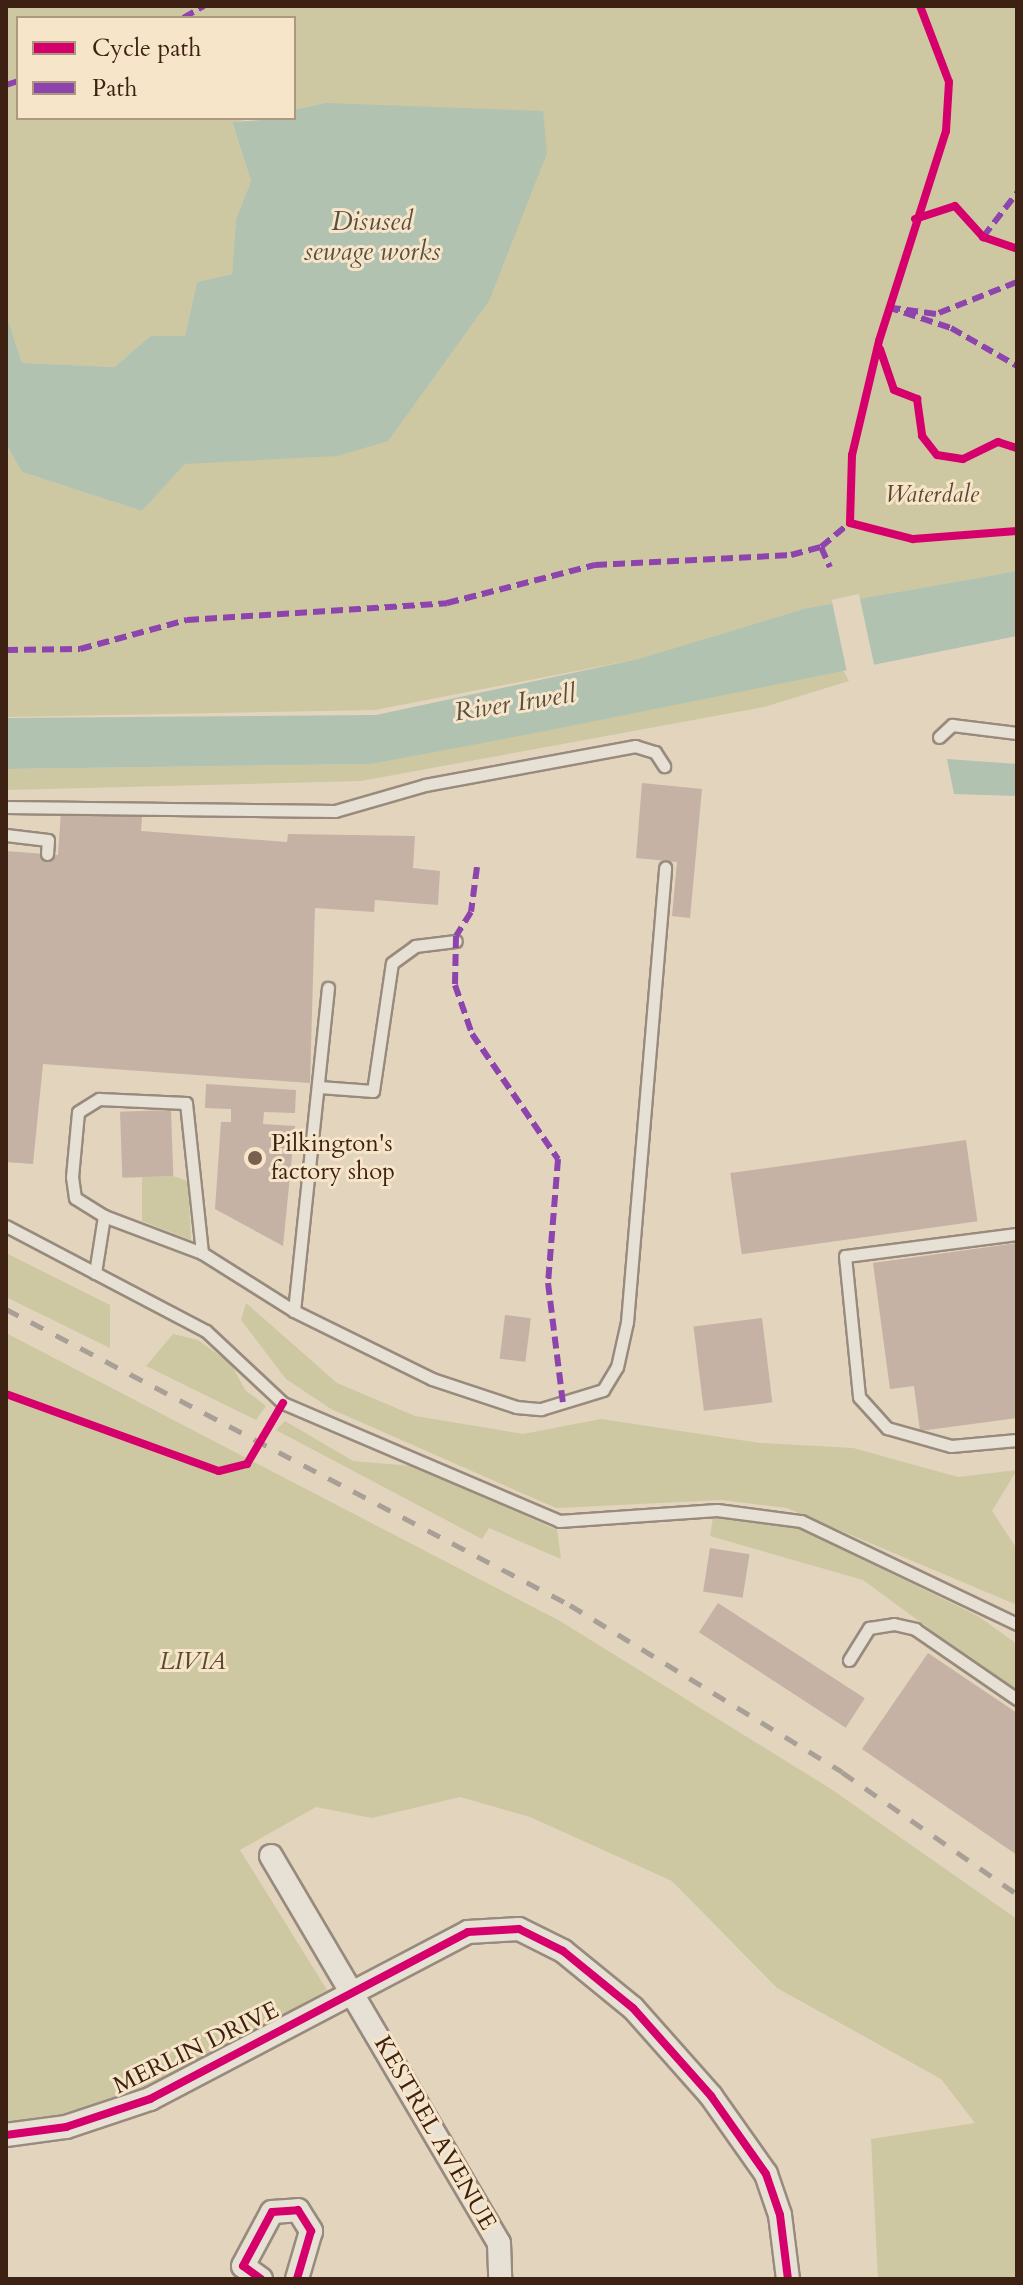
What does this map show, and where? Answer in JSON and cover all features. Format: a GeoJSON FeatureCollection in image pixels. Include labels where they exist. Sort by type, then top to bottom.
{"type":"FeatureCollection","features":[{"type":"Feature","properties":{"kind":"street","name":"KESTREL AVENUE"},"geometry":{"type":"LineString","coordinates":[[271,1856],[499,2243],[500,2279]]}},
{"type":"Feature","properties":{"kind":"street","name":"MERLIN DRIVE"},"geometry":{"type":"LineString","coordinates":[[6,2135],[66,2127],[150,2099],[468,1932],[519,1929],[563,1951],[633,2008],[745,2142],[780,2215],[788,2279]]}},
{"type":"Feature","properties":{"kind":"street"},"geometry":{"type":"LineString","coordinates":[[259,2279],[243,2266],[272,2212],[298,2210],[311,2231],[297,2279]]}},
{"type":"Feature","properties":{"kind":"lane"},"geometry":{"type":"LineString","coordinates":[[939,737],[952,725],[1017,733]]}},
{"type":"Feature","properties":{"kind":"lane"},"geometry":{"type":"LineString","coordinates":[[6,807],[335,811],[425,785],[635,746],[655,752],[664,766]]}},
{"type":"Feature","properties":{"kind":"lane"},"geometry":{"type":"LineString","coordinates":[[6,835],[48,840],[47,854]]}},
{"type":"Feature","properties":{"kind":"lane"},"geometry":{"type":"LineString","coordinates":[[202,1253],[193,1117],[181,1099],[99,1099],[78,1112],[72,1192],[104,1216],[202,1253],[294,1311],[432,1379],[516,1407],[541,1409],[603,1390],[627,1322],[665,868]]}},
{"type":"Feature","properties":{"kind":"lane"},"geometry":{"type":"LineString","coordinates":[[319,1087],[373,1091],[392,963],[415,946],[456,941]]}},
{"type":"Feature","properties":{"kind":"lane"},"geometry":{"type":"LineString","coordinates":[[294,1311],[328,988]]}},
{"type":"Feature","properties":{"kind":"lane"},"geometry":{"type":"LineString","coordinates":[[95,1273],[104,1216]]}},
{"type":"Feature","properties":{"kind":"lane"},"geometry":{"type":"LineString","coordinates":[[6,1226],[206,1331],[283,1403],[559,1521],[717,1510],[801,1521],[1017,1624]]}},
{"type":"Feature","properties":{"kind":"lane"},"geometry":{"type":"LineString","coordinates":[[1017,1234],[845,1256],[859,1397],[887,1428],[951,1446],[1017,1440]]}},
{"type":"Feature","properties":{"kind":"lane"},"geometry":{"type":"LineString","coordinates":[[849,1660],[869,1628],[894,1624],[915,1629],[1017,1699]]}},
{"type":"Feature","properties":{"kind":"green space","name":"Waterdale"},"geometry":{"type":"Polygon","coordinates":[[[6,6],[1017,6],[1017,571],[807,608],[638,659],[375,710],[6,717],[6,444],[22,472],[142,511],[185,464],[387,441],[489,301],[325,103],[296,110],[296,16],[16,16],[16,120],[245,120],[232,123],[251,181],[236,219],[232,274],[197,282],[185,336],[150,336],[115,367],[22,363],[6,314],[6,6]]]}},
{"type":"Feature","properties":{"kind":"green space"},"geometry":{"type":"Polygon","coordinates":[[[843,670],[849,681],[764,707],[361,781],[6,790],[6,769],[371,764],[843,670]]]}},
{"type":"Feature","properties":{"kind":"green space"},"geometry":{"type":"Polygon","coordinates":[[[173,1176],[188,1181],[191,1240],[142,1221],[142,1177],[173,1176]]]}},
{"type":"Feature","properties":{"kind":"green space"},"geometry":{"type":"Polygon","coordinates":[[[6,1253],[110,1305],[110,1348],[6,1297],[6,1253]]]}},
{"type":"Feature","properties":{"kind":"green space"},"geometry":{"type":"Polygon","coordinates":[[[246,1303],[337,1383],[415,1416],[523,1434],[601,1419],[760,1443],[853,1448],[958,1477],[1017,1470],[992,1511],[1017,1549],[1017,1605],[787,1508],[722,1500],[556,1508],[331,1409],[286,1379],[241,1320],[246,1303]]]}},
{"type":"Feature","properties":{"kind":"green space","name":"LIVIA"},"geometry":{"type":"Polygon","coordinates":[[[6,1333],[560,1621],[831,1789],[1017,1919],[1017,2279],[878,2279],[871,2139],[975,2123],[941,2079],[777,1988],[672,1881],[530,1817],[460,1797],[372,1818],[316,1807],[240,1850],[327,1990],[147,2090],[64,2116],[6,2123],[6,1333]]]}},
{"type":"Feature","properties":{"kind":"green space"},"geometry":{"type":"Polygon","coordinates":[[[173,1334],[198,1340],[231,1364],[245,1390],[266,1406],[256,1420],[146,1366],[173,1334]]]}},
{"type":"Feature","properties":{"kind":"green space"},"geometry":{"type":"Polygon","coordinates":[[[285,1421],[353,1461],[413,1466],[557,1530],[561,1559],[489,1528],[482,1539],[276,1430],[285,1421]]]}},
{"type":"Feature","properties":{"kind":"green space"},"geometry":{"type":"Polygon","coordinates":[[[727,1515],[800,1529],[978,1616],[1017,1644],[1017,1693],[863,1580],[710,1536],[713,1517],[727,1515]]]}},
{"type":"Feature","properties":{"kind":"water","name":"Disused sewage works"},"geometry":{"type":"Polygon","coordinates":[[[325,103],[543,111],[547,153],[489,301],[388,441],[337,456],[185,464],[142,511],[22,472],[6,444],[6,314],[22,363],[115,367],[150,336],[185,336],[197,282],[232,274],[236,219],[251,181],[232,122],[296,120],[296,110],[325,103]]]}},
{"type":"Feature","properties":{"kind":"water","name":"River Irwell"},"geometry":{"type":"Polygon","coordinates":[[[1017,571],[1017,636],[540,732],[371,764],[6,769],[6,718],[376,715],[638,659],[807,608],[1017,571]]]}},
{"type":"Feature","properties":{"kind":"water"},"geometry":{"type":"Polygon","coordinates":[[[947,759],[1017,764],[1017,796],[954,794],[947,759]]]}},
{"type":"Feature","properties":{"kind":"pier"},"geometry":{"type":"Polygon","coordinates":[[[859,594],[875,669],[848,675],[832,600],[859,594]]]}},
{"type":"Feature","properties":{"kind":"building"},"geometry":{"type":"Polygon","coordinates":[[[642,783],[702,789],[690,918],[672,916],[677,862],[636,858],[642,783]]]}},
{"type":"Feature","properties":{"kind":"building"},"geometry":{"type":"Polygon","coordinates":[[[61,811],[142,817],[141,831],[287,842],[288,834],[415,836],[413,868],[440,871],[438,905],[375,900],[374,912],[315,908],[310,1083],[43,1064],[33,1164],[6,1162],[6,851],[58,855],[61,811]]]}},
{"type":"Feature","properties":{"kind":"building","name":"Pilkington's factory shop"},"geometry":{"type":"Polygon","coordinates":[[[206,1084],[296,1090],[295,1113],[264,1112],[263,1124],[295,1126],[283,1246],[215,1209],[221,1122],[231,1122],[231,1109],[205,1108],[206,1084]]]}},
{"type":"Feature","properties":{"kind":"building"},"geometry":{"type":"Polygon","coordinates":[[[171,1110],[173,1176],[122,1178],[120,1112],[171,1110]]]}},
{"type":"Feature","properties":{"kind":"building"},"geometry":{"type":"Polygon","coordinates":[[[966,1140],[977,1221],[742,1254],[730,1173],[966,1140]]]}},
{"type":"Feature","properties":{"kind":"building"},"geometry":{"type":"Polygon","coordinates":[[[1017,1243],[1017,1418],[920,1431],[914,1386],[890,1389],[873,1263],[1017,1243]]]}},
{"type":"Feature","properties":{"kind":"building"},"geometry":{"type":"Polygon","coordinates":[[[505,1315],[531,1318],[525,1362],[500,1359],[505,1315]]]}},
{"type":"Feature","properties":{"kind":"building"},"geometry":{"type":"Polygon","coordinates":[[[762,1318],[772,1402],[704,1411],[694,1326],[762,1318]]]}},
{"type":"Feature","properties":{"kind":"building"},"geometry":{"type":"Polygon","coordinates":[[[710,1548],[750,1554],[743,1598],[703,1591],[710,1548]]]}},
{"type":"Feature","properties":{"kind":"building"},"geometry":{"type":"Polygon","coordinates":[[[718,1603],[865,1698],[846,1728],[699,1632],[718,1603]]]}},
{"type":"Feature","properties":{"kind":"building"},"geometry":{"type":"Polygon","coordinates":[[[928,1653],[1017,1713],[1017,1855],[862,1749],[928,1653]]]}},
{"type":"Feature","properties":{"kind":"railway"},"geometry":{"type":"LineString","coordinates":[[6,1309],[570,1605],[842,1772],[1017,1894]]}},
{"type":"Feature","properties":{"kind":"marked path"},"geometry":{"type":"LineString","coordinates":[[186,16],[204,6]]}},
{"type":"Feature","properties":{"kind":"marked path"},"geometry":{"type":"LineString","coordinates":[[6,85],[16,82]]}},
{"type":"Feature","properties":{"kind":"marked path"},"geometry":{"type":"LineString","coordinates":[[983,237],[1017,193]]}},
{"type":"Feature","properties":{"kind":"marked path"},"geometry":{"type":"LineString","coordinates":[[1017,282],[936,314],[887,307],[951,328],[1017,366]]}},
{"type":"Feature","properties":{"kind":"marked path"},"geometry":{"type":"LineString","coordinates":[[821,547],[850,523]]}},
{"type":"Feature","properties":{"kind":"marked path"},"geometry":{"type":"LineString","coordinates":[[6,650],[80,649],[187,620],[447,603],[595,565],[791,555],[821,547],[830,567]]}},
{"type":"Feature","properties":{"kind":"marked path"},"geometry":{"type":"LineString","coordinates":[[477,867],[471,912],[456,936],[455,985],[472,1034],[558,1159],[548,1283],[563,1404]]}},
{"type":"Feature","properties":{"kind":"cycle path"},"geometry":{"type":"LineString","coordinates":[[920,6],[949,82],[946,131],[879,341],[852,455],[850,523],[913,539],[1017,531]]}},
{"type":"Feature","properties":{"kind":"cycle path"},"geometry":{"type":"LineString","coordinates":[[915,219],[955,206],[983,237],[1017,249]]}},
{"type":"Feature","properties":{"kind":"cycle path"},"geometry":{"type":"LineString","coordinates":[[880,349],[894,390],[917,399],[922,436],[937,455],[963,459],[998,442],[1017,448]]}},
{"type":"Feature","properties":{"kind":"cycle path"},"geometry":{"type":"LineString","coordinates":[[6,1394],[219,1471],[247,1464],[283,1403]]}},
{"type":"Feature","properties":{"kind":"cycle path"},"geometry":{"type":"LineString","coordinates":[[6,2135],[66,2127],[150,2099],[468,1932],[519,1929],[563,1951],[633,2008],[711,2096],[766,2174],[780,2215],[788,2279]]}},
{"type":"Feature","properties":{"kind":"cycle path"},"geometry":{"type":"LineString","coordinates":[[261,2279],[243,2266],[272,2212],[298,2210],[311,2231],[297,2279]]}},
{"type":"Feature","properties":{"kind":"place","name":"Pilkington's factory shop"},"geometry":{"type":"Point","coordinates":[255,1158]}}]}
